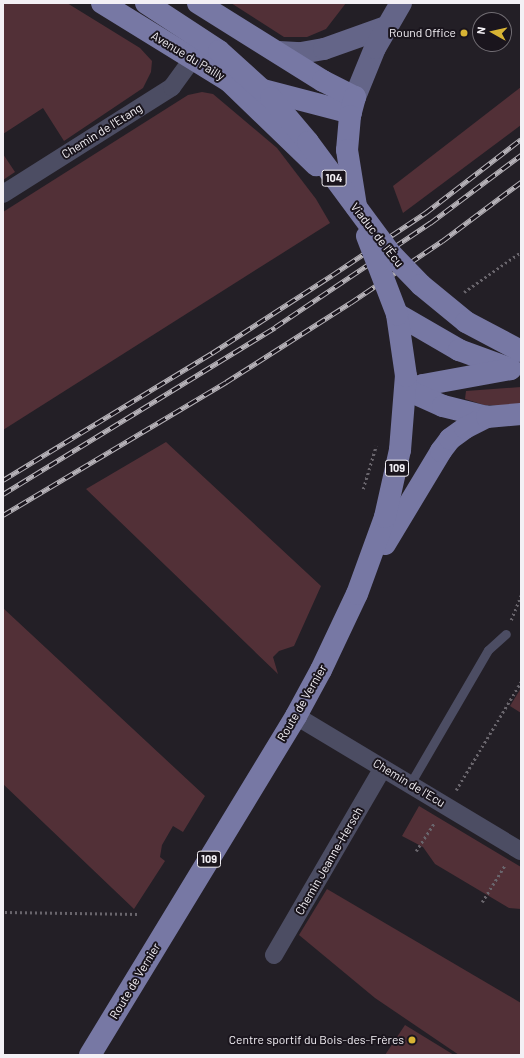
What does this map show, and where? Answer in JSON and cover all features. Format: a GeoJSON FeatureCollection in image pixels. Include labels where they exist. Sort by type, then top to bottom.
{"type":"FeatureCollection","features":[{"type":"Feature","properties":{"kind":"main road","name":"Avenue du Pailly"},"geometry":{"type":"LineString","coordinates":[[102,3],[230,81],[353,105]]}},
{"type":"Feature","properties":{"kind":"main road","name":"Viaduc de l'Écu"},"geometry":{"type":"LineString","coordinates":[[146,3],[219,51],[271,98],[316,152],[386,248],[420,286],[518,363]]}},
{"type":"Feature","properties":{"kind":"main road"},"geometry":{"type":"LineString","coordinates":[[198,3],[279,52],[323,81],[353,105]]}},
{"type":"Feature","properties":{"kind":"main road","name":"109"},"geometry":{"type":"LineString","coordinates":[[397,314],[356,206],[349,172],[348,150],[353,105],[366,67],[386,27],[401,3]]}},
{"type":"Feature","properties":{"kind":"main road"},"geometry":{"type":"LineString","coordinates":[[279,52],[301,53],[324,49],[386,27]]}},
{"type":"Feature","properties":{"kind":"main road","name":"104"},"geometry":{"type":"LineString","coordinates":[[230,81],[356,206]]}},
{"type":"Feature","properties":{"kind":"main road"},"geometry":{"type":"LineString","coordinates":[[397,314],[459,350],[518,363]]}},
{"type":"Feature","properties":{"kind":"main road","name":"Route de Vernier"},"geometry":{"type":"LineString","coordinates":[[90,1055],[296,716],[338,636],[363,579],[385,517],[396,469],[406,390],[403,346],[397,314]]}},
{"type":"Feature","properties":{"kind":"main road"},"geometry":{"type":"LineString","coordinates":[[406,390],[518,363]]}},
{"type":"Feature","properties":{"kind":"main road"},"geometry":{"type":"LineString","coordinates":[[406,390],[443,406],[487,417],[521,414]]}},
{"type":"Feature","properties":{"kind":"main road"},"geometry":{"type":"LineString","coordinates":[[363,579],[441,451],[465,428],[487,417]]}},
{"type":"Feature","properties":{"kind":"street","name":"Chemin de l'Etang"},"geometry":{"type":"LineString","coordinates":[[3,194],[172,87],[192,59]]}},
{"type":"Feature","properties":{"kind":"street","name":"Chemin de l'Ecu"},"geometry":{"type":"LineString","coordinates":[[296,716],[521,851]]}},
{"type":"Feature","properties":{"kind":"street","name":"Chemin Jeanne-Hersch"},"geometry":{"type":"LineString","coordinates":[[274,955],[383,768]]}},
{"type":"Feature","properties":{"kind":"lane"},"geometry":{"type":"LineString","coordinates":[[406,782],[488,650],[506,634]]}},
{"type":"Feature","properties":{"kind":"path"},"geometry":{"type":"LineString","coordinates":[[459,296],[521,252]]}},
{"type":"Feature","properties":{"kind":"path"},"geometry":{"type":"LineString","coordinates":[[506,634],[521,595]]}},
{"type":"Feature","properties":{"kind":"path"},"geometry":{"type":"LineString","coordinates":[[454,794],[521,682]]}},
{"type":"Feature","properties":{"kind":"path"},"geometry":{"type":"LineString","coordinates":[[416,851],[435,820]]}},
{"type":"Feature","properties":{"kind":"path"},"geometry":{"type":"LineString","coordinates":[[482,902],[506,863]]}},
{"type":"Feature","properties":{"kind":"path"},"geometry":{"type":"LineString","coordinates":[[5,912],[139,914]]}},
{"type":"Feature","properties":{"kind":"shaded area"},"geometry":{"type":"Polygon","coordinates":[[[3,3],[67,3],[140,48],[152,61],[151,72],[143,88],[64,141],[43,108],[3,134],[3,3]]]}},
{"type":"Feature","properties":{"kind":"shaded area"},"geometry":{"type":"Polygon","coordinates":[[[231,3],[346,3],[326,29],[307,37],[284,37],[231,3]]]}},
{"type":"Feature","properties":{"kind":"shaded area"},"geometry":{"type":"Polygon","coordinates":[[[521,87],[521,125],[403,213],[393,186],[521,87]]]}},
{"type":"Feature","properties":{"kind":"shaded area"},"geometry":{"type":"Polygon","coordinates":[[[202,92],[213,94],[277,148],[316,199],[330,223],[3,430],[3,212],[188,95],[202,92]]]}},
{"type":"Feature","properties":{"kind":"shaded area"},"geometry":{"type":"Polygon","coordinates":[[[3,154],[15,172],[3,180],[3,154]]]}},
{"type":"Feature","properties":{"kind":"shaded area"},"geometry":{"type":"Polygon","coordinates":[[[521,387],[521,407],[484,405],[465,399],[466,391],[521,387]]]}},
{"type":"Feature","properties":{"kind":"shaded area"},"geometry":{"type":"Polygon","coordinates":[[[166,442],[321,586],[294,646],[279,651],[273,657],[278,674],[86,489],[166,442]]]}},
{"type":"Feature","properties":{"kind":"shaded area"},"geometry":{"type":"Polygon","coordinates":[[[3,608],[205,796],[183,832],[173,826],[162,845],[160,857],[165,861],[134,909],[3,784],[3,608]]]}},
{"type":"Feature","properties":{"kind":"shaded area"},"geometry":{"type":"Polygon","coordinates":[[[521,688],[521,713],[510,706],[521,688]]]}},
{"type":"Feature","properties":{"kind":"shaded area"},"geometry":{"type":"Polygon","coordinates":[[[419,806],[521,867],[521,909],[509,908],[435,864],[423,847],[402,836],[419,806]]]}},
{"type":"Feature","properties":{"kind":"shaded area"},"geometry":{"type":"Polygon","coordinates":[[[327,889],[521,1003],[521,1055],[459,1055],[375,998],[299,935],[327,889]]]}},
{"type":"Feature","properties":{"kind":"shaded area","name":"Centre sportif du Bois-des-Frères"},"geometry":{"type":"Polygon","coordinates":[[[405,1025],[454,1055],[385,1055],[405,1025]]]}},
{"type":"Feature","properties":{"kind":"railway"},"geometry":{"type":"LineString","coordinates":[[3,480],[212,353],[332,275],[425,213],[521,139]]}},
{"type":"Feature","properties":{"kind":"railway"},"geometry":{"type":"LineString","coordinates":[[3,494],[275,327],[430,223],[521,155]]}},
{"type":"Feature","properties":{"kind":"railway"},"geometry":{"type":"LineString","coordinates":[[3,515],[226,382],[350,303],[442,241],[521,182]]}},
{"type":"Feature","properties":{"kind":"place","name":"Round Office"},"geometry":{"type":"Point","coordinates":[464,33]}},
{"type":"Feature","properties":{"kind":"place","name":"Centre sportif du Bois-des-Frères"},"geometry":{"type":"Point","coordinates":[412,1040]}}]}
